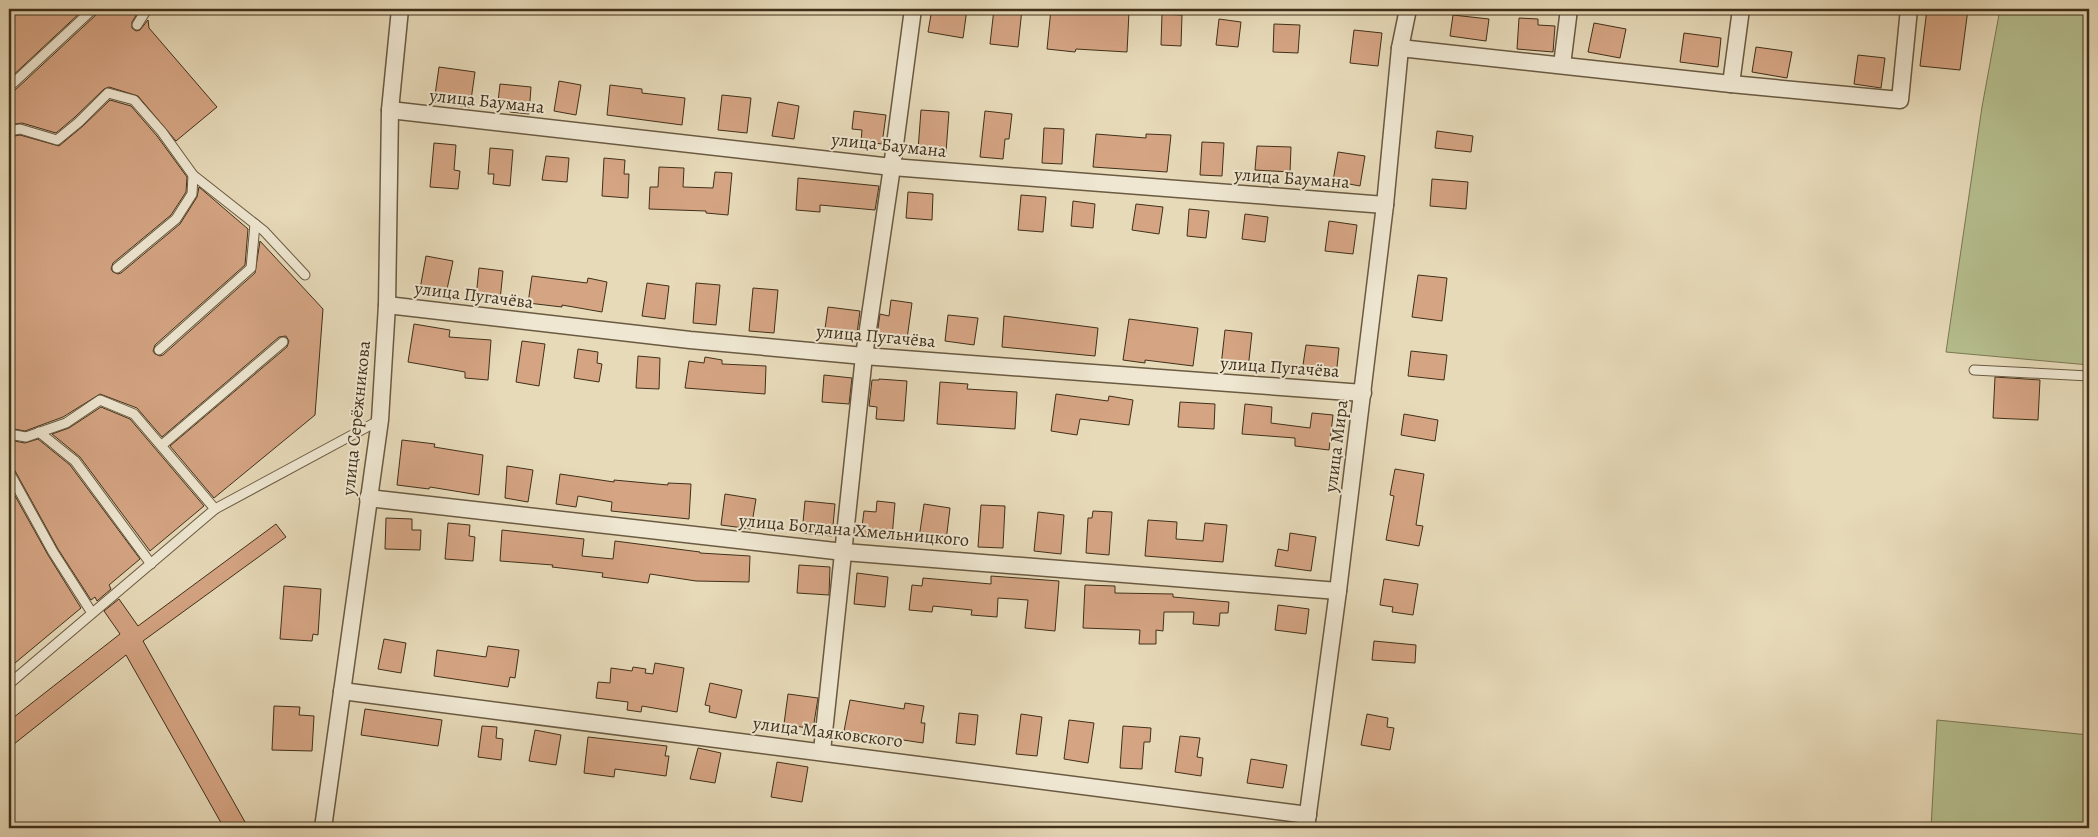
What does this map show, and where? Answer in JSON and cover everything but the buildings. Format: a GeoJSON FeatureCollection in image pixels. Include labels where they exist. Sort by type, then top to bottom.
{"type":"FeatureCollection","features":[{"type":"Feature","properties":{"kind":"street","name":"улица Серёжникова"},"geometry":{"type":"LineString","coordinates":[[323,828],[380,420],[388,305],[390,110],[400,9]]}},
{"type":"Feature","properties":{"kind":"street"},"geometry":{"type":"LineString","coordinates":[[822,751],[864,356],[913,9]]}},
{"type":"Feature","properties":{"kind":"street","name":"улица Мира"},"geometry":{"type":"LineString","coordinates":[[1307,822],[1363,393],[1385,205],[1400,48],[1408,9]]}},
{"type":"Feature","properties":{"kind":"street"},"geometry":{"type":"LineString","coordinates":[[1562,65],[1570,9]]}},
{"type":"Feature","properties":{"kind":"street"},"geometry":{"type":"LineString","coordinates":[[1732,84],[1741,9]]}},
{"type":"Feature","properties":{"kind":"street"},"geometry":{"type":"LineString","coordinates":[[1400,48],[1900,100],[1909,9]]}},
{"type":"Feature","properties":{"kind":"street","name":"улица Баумана"},"geometry":{"type":"LineString","coordinates":[[390,110],[892,167],[1385,205]]}},
{"type":"Feature","properties":{"kind":"street","name":"улица Пугачёва"},"geometry":{"type":"LineString","coordinates":[[388,305],[690,340],[864,356],[1363,393]]}},
{"type":"Feature","properties":{"kind":"street","name":"улица Богдана Хмельницкого"},"geometry":{"type":"LineString","coordinates":[[368,498],[844,552],[1338,591]]}},
{"type":"Feature","properties":{"kind":"street","name":"улица Маяковского"},"geometry":{"type":"LineString","coordinates":[[342,691],[822,751],[1307,822]]}},
{"type":"Feature","properties":{"kind":"lane"},"geometry":{"type":"LineString","coordinates":[[9,86],[93,9]]}},
{"type":"Feature","properties":{"kind":"lane"},"geometry":{"type":"LineString","coordinates":[[138,25],[147,9]]}},
{"type":"Feature","properties":{"kind":"lane"},"geometry":{"type":"LineString","coordinates":[[9,131],[20,129],[57,140],[79,122],[108,93],[134,100],[162,132],[193,175],[255,224],[305,275]]}},
{"type":"Feature","properties":{"kind":"lane"},"geometry":{"type":"LineString","coordinates":[[117,268],[176,219],[192,194],[193,175]]}},
{"type":"Feature","properties":{"kind":"lane"},"geometry":{"type":"LineString","coordinates":[[159,350],[251,268],[255,224]]}},
{"type":"Feature","properties":{"kind":"lane"},"geometry":{"type":"LineString","coordinates":[[162,445],[283,342]]}},
{"type":"Feature","properties":{"kind":"lane"},"geometry":{"type":"LineString","coordinates":[[1974,370],[2089,376]]}},
{"type":"Feature","properties":{"kind":"lane"},"geometry":{"type":"LineString","coordinates":[[9,434],[26,437],[66,423],[100,400],[134,414],[216,509]]}},
{"type":"Feature","properties":{"kind":"lane"},"geometry":{"type":"LineString","coordinates":[[9,684],[216,509],[380,420]]}},
{"type":"Feature","properties":{"kind":"lane"},"geometry":{"type":"LineString","coordinates":[[39,432],[75,461],[151,564]]}},
{"type":"Feature","properties":{"kind":"lane"},"geometry":{"type":"LineString","coordinates":[[9,472],[53,552],[92,613]]}},
{"type":"Feature","properties":{"kind":"green space"},"geometry":{"type":"Polygon","coordinates":[[[2000,9],[2089,9],[2089,365],[1946,352],[1982,107],[2000,9]]]}},
{"type":"Feature","properties":{"kind":"green space"},"geometry":{"type":"Polygon","coordinates":[[[1937,720],[2089,735],[2089,828],[1931,828],[1937,720]]]}}]}
